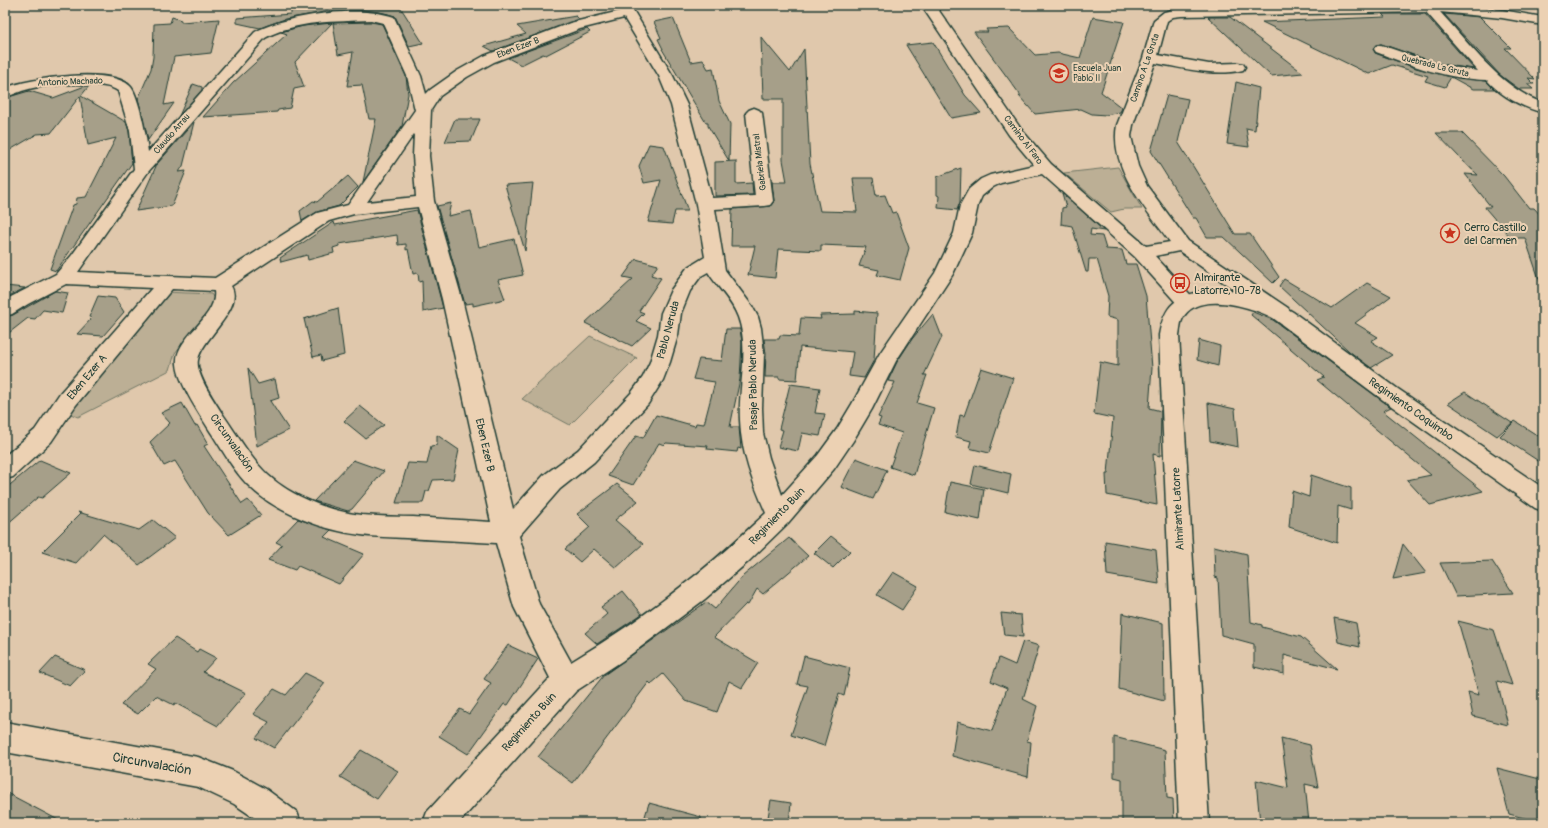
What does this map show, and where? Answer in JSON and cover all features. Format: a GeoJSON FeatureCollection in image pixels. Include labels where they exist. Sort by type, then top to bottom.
{"type":"FeatureCollection","features":[{"type":"Feature","properties":{"kind":"street","name":"Camino Al Faro"},"geometry":{"type":"LineString","coordinates":[[928,5],[1015,132],[1045,168],[1142,253],[1187,302]]}},
{"type":"Feature","properties":{"kind":"street"},"geometry":{"type":"LineString","coordinates":[[1428,8],[1483,11],[1543,21]]}},
{"type":"Feature","properties":{"kind":"street","name":"Camino A La Gruta"},"geometry":{"type":"LineString","coordinates":[[1282,314],[1182,246],[1139,187],[1130,166],[1123,136],[1125,125],[1150,58],[1161,20],[1167,15],[1178,12],[1428,8]]}},
{"type":"Feature","properties":{"kind":"street","name":"Quebrada La Gruta"},"geometry":{"type":"LineString","coordinates":[[1428,8],[1498,84],[1524,101],[1543,108]]}},
{"type":"Feature","properties":{"kind":"street"},"geometry":{"type":"LineString","coordinates":[[625,9],[666,76],[684,120],[705,204],[713,260]]}},
{"type":"Feature","properties":{"kind":"street","name":"Eben Ezer B"},"geometry":{"type":"LineString","coordinates":[[354,209],[435,93],[462,74],[489,59],[625,9]]}},
{"type":"Feature","properties":{"kind":"street","name":"Eben Ezer B"},"geometry":{"type":"LineString","coordinates":[[371,16],[385,18],[391,22],[414,76],[423,110],[421,156],[425,201],[452,299],[506,533],[526,607],[566,681]]}},
{"type":"Feature","properties":{"kind":"street","name":"Claudio Arrau"},"geometry":{"type":"LineString","coordinates":[[5,309],[20,299],[63,278],[79,259],[142,169],[257,38],[276,26],[297,21],[371,16]]}},
{"type":"Feature","properties":{"kind":"street","name":"Quebrada La Gruta"},"geometry":{"type":"LineString","coordinates":[[1381,49],[1402,58],[1459,73],[1475,76],[1490,76]]}},
{"type":"Feature","properties":{"kind":"street"},"geometry":{"type":"LineString","coordinates":[[1150,58],[1209,68],[1238,66]]}},
{"type":"Feature","properties":{"kind":"street","name":"Antonio Machado"},"geometry":{"type":"LineString","coordinates":[[5,93],[25,85],[40,83],[100,80],[117,83],[125,90],[138,131],[142,169]]}},
{"type":"Feature","properties":{"kind":"street","name":"Gabriela Mistral"},"geometry":{"type":"LineString","coordinates":[[705,204],[764,201],[754,113]]}},
{"type":"Feature","properties":{"kind":"street","name":"Regimiento Buin"},"geometry":{"type":"LineString","coordinates":[[438,823],[566,681],[618,647],[696,591],[740,553],[779,516],[826,462],[845,435],[861,409],[887,358],[944,274],[963,233],[969,205],[975,193],[984,185],[996,179],[1045,168]]}},
{"type":"Feature","properties":{"kind":"street"},"geometry":{"type":"LineString","coordinates":[[63,278],[219,285],[323,217],[354,209],[425,201]]}},
{"type":"Feature","properties":{"kind":"street"},"geometry":{"type":"LineString","coordinates":[[1142,253],[1182,246]]}},
{"type":"Feature","properties":{"kind":"street","name":"Pasaje Pablo Neruda"},"geometry":{"type":"LineString","coordinates":[[713,260],[721,280],[737,298],[748,318],[752,332],[751,420],[754,443],[765,482],[779,516]]}},
{"type":"Feature","properties":{"kind":"street","name":"Pablo Neruda"},"geometry":{"type":"LineString","coordinates":[[506,533],[552,482],[586,456],[640,398],[652,380],[660,362],[668,335],[671,313],[677,296],[694,272],[713,260]]}},
{"type":"Feature","properties":{"kind":"street","name":"Eben Ezer A"},"geometry":{"type":"LineString","coordinates":[[5,470],[43,436],[68,399],[168,282]]}},
{"type":"Feature","properties":{"kind":"street","name":"Circunvalación"},"geometry":{"type":"LineString","coordinates":[[219,285],[224,290],[224,302],[202,336],[194,345],[189,354],[187,368],[209,410],[249,471],[262,483],[296,505],[315,514],[360,525],[506,533]]}},
{"type":"Feature","properties":{"kind":"street","name":"Almirante Latorre"},"geometry":{"type":"LineString","coordinates":[[1194,823],[1169,325],[1172,316],[1178,308],[1187,302],[1206,297],[1236,297],[1262,304],[1282,314]]}},
{"type":"Feature","properties":{"kind":"street","name":"Regimiento Coquimbo"},"geometry":{"type":"LineString","coordinates":[[1282,314],[1370,380],[1543,501]]}},
{"type":"Feature","properties":{"kind":"street","name":"Circunvalación"},"geometry":{"type":"LineString","coordinates":[[5,737],[198,772],[226,783],[251,796],[286,823]]}},
{"type":"Feature","properties":{"kind":"shaded area"},"geometry":{"type":"Polygon","coordinates":[[[1118,167],[1142,209],[1124,209],[1111,212],[1064,173],[1118,167]]]}},
{"type":"Feature","properties":{"kind":"shaded area"},"geometry":{"type":"Polygon","coordinates":[[[164,292],[211,294],[216,301],[175,353],[170,370],[78,417],[68,413],[164,292]]]}},
{"type":"Feature","properties":{"kind":"shaded area"},"geometry":{"type":"Polygon","coordinates":[[[590,336],[637,358],[570,425],[522,399],[590,336]]]}},
{"type":"Feature","properties":{"kind":"building"},"geometry":{"type":"Polygon","coordinates":[[[357,5],[399,5],[423,43],[409,46],[395,16],[363,10],[324,12],[285,19],[260,28],[237,23],[237,18],[291,14],[291,10],[357,5]]]}},
{"type":"Feature","properties":{"kind":"building"},"geometry":{"type":"Polygon","coordinates":[[[1382,14],[1425,14],[1474,69],[1439,64],[1381,44],[1376,45],[1373,48],[1375,53],[1416,68],[1451,77],[1445,87],[1425,81],[1428,76],[1392,65],[1369,74],[1262,22],[1385,17],[1382,14]]]}},
{"type":"Feature","properties":{"kind":"building"},"geometry":{"type":"Polygon","coordinates":[[[1444,14],[1480,17],[1511,48],[1505,48],[1535,79],[1528,78],[1534,84],[1527,84],[1533,89],[1519,89],[1500,75],[1444,14]]]}},
{"type":"Feature","properties":{"kind":"building"},"geometry":{"type":"Polygon","coordinates":[[[576,16],[579,19],[493,51],[484,46],[526,34],[517,26],[576,16]]]}},
{"type":"Feature","properties":{"kind":"building"},"geometry":{"type":"Polygon","coordinates":[[[172,17],[181,20],[181,22],[219,19],[211,53],[174,57],[164,105],[174,103],[148,140],[138,99],[151,69],[154,24],[170,23],[172,17]]]}},
{"type":"Feature","properties":{"kind":"building"},"geometry":{"type":"Polygon","coordinates":[[[1093,17],[1124,22],[1101,92],[1122,108],[1120,112],[1106,115],[1092,114],[1081,109],[1035,114],[1019,96],[1021,96],[974,32],[988,32],[986,29],[1009,28],[1035,55],[1058,53],[1080,58],[1093,17]]]}},
{"type":"Feature","properties":{"kind":"building"},"geometry":{"type":"Polygon","coordinates":[[[1208,17],[1230,17],[1303,73],[1271,76],[1208,17]]]}},
{"type":"Feature","properties":{"kind":"building"},"geometry":{"type":"Polygon","coordinates":[[[673,18],[691,62],[703,60],[708,69],[713,68],[719,101],[730,124],[729,161],[708,126],[708,123],[706,123],[662,49],[658,39],[661,38],[654,22],[673,18]]]}},
{"type":"Feature","properties":{"kind":"building"},"geometry":{"type":"Polygon","coordinates":[[[371,22],[382,24],[406,76],[408,94],[402,126],[363,182],[376,119],[369,119],[362,85],[347,86],[353,52],[338,55],[333,23],[371,22]]]}},
{"type":"Feature","properties":{"kind":"building"},"geometry":{"type":"Polygon","coordinates":[[[332,23],[295,62],[304,87],[294,89],[290,108],[278,110],[277,112],[203,117],[233,83],[287,34],[281,32],[303,26],[332,23]]]}},
{"type":"Feature","properties":{"kind":"building"},"geometry":{"type":"Polygon","coordinates":[[[587,29],[590,32],[546,55],[543,54],[521,65],[508,58],[587,29]]]}},
{"type":"Feature","properties":{"kind":"building"},"geometry":{"type":"Polygon","coordinates":[[[761,37],[790,72],[804,49],[810,164],[820,211],[857,212],[853,178],[873,178],[876,196],[885,195],[892,213],[896,212],[909,248],[900,280],[877,275],[879,270],[859,266],[866,247],[821,245],[821,251],[778,249],[775,278],[748,275],[755,246],[731,246],[732,209],[770,206],[774,201],[772,182],[787,182],[783,160],[783,99],[763,99],[761,37]]]}},
{"type":"Feature","properties":{"kind":"building"},"geometry":{"type":"Polygon","coordinates":[[[933,42],[965,95],[981,113],[951,118],[906,45],[933,42]]]}},
{"type":"Feature","properties":{"kind":"building"},"geometry":{"type":"Polygon","coordinates":[[[1451,77],[1486,81],[1494,89],[1473,89],[1451,77]]]}},
{"type":"Feature","properties":{"kind":"building"},"geometry":{"type":"Polygon","coordinates":[[[1236,82],[1259,88],[1255,130],[1246,128],[1249,147],[1227,144],[1236,82]]]}},
{"type":"Feature","properties":{"kind":"building"},"geometry":{"type":"Polygon","coordinates":[[[193,84],[202,87],[202,90],[179,116],[193,84]]]}},
{"type":"Feature","properties":{"kind":"building"},"geometry":{"type":"Polygon","coordinates":[[[85,86],[89,86],[81,96],[126,122],[129,131],[132,163],[56,271],[50,269],[73,205],[76,204],[77,198],[86,197],[116,138],[88,145],[80,96],[51,133],[37,134],[5,153],[5,98],[29,91],[53,98],[85,86]]]}},
{"type":"Feature","properties":{"kind":"building"},"geometry":{"type":"Polygon","coordinates":[[[1167,95],[1188,99],[1178,142],[1235,234],[1250,234],[1279,277],[1273,283],[1224,237],[1207,237],[1196,218],[1193,218],[1151,151],[1167,95]]]}},
{"type":"Feature","properties":{"kind":"building"},"geometry":{"type":"Polygon","coordinates":[[[455,119],[480,119],[471,141],[445,142],[455,119]]]}},
{"type":"Feature","properties":{"kind":"building"},"geometry":{"type":"Polygon","coordinates":[[[194,122],[183,166],[179,172],[186,171],[172,206],[136,211],[157,164],[194,122]]]}},
{"type":"Feature","properties":{"kind":"building"},"geometry":{"type":"Polygon","coordinates":[[[1436,133],[1462,133],[1504,176],[1529,208],[1534,208],[1543,218],[1543,281],[1540,282],[1525,238],[1511,238],[1486,209],[1485,207],[1491,207],[1465,174],[1478,175],[1436,133]]]}},
{"type":"Feature","properties":{"kind":"building"},"geometry":{"type":"Polygon","coordinates":[[[649,144],[664,146],[688,211],[675,211],[672,224],[648,222],[661,180],[644,183],[639,166],[649,144]]]}},
{"type":"Feature","properties":{"kind":"building"},"geometry":{"type":"Polygon","coordinates":[[[736,161],[736,184],[752,183],[753,195],[715,196],[715,162],[736,161]]]}},
{"type":"Feature","properties":{"kind":"building"},"geometry":{"type":"Polygon","coordinates":[[[961,168],[960,202],[957,210],[938,208],[939,196],[937,195],[937,177],[961,168]]]}},
{"type":"Feature","properties":{"kind":"building"},"geometry":{"type":"Polygon","coordinates":[[[348,176],[358,187],[339,206],[317,212],[302,221],[300,211],[313,201],[317,202],[348,176]]]}},
{"type":"Feature","properties":{"kind":"building"},"geometry":{"type":"Polygon","coordinates":[[[533,183],[525,251],[505,185],[533,183]]]}},
{"type":"Feature","properties":{"kind":"building"},"geometry":{"type":"Polygon","coordinates":[[[1062,193],[1104,231],[1091,229],[1090,235],[1102,236],[1106,249],[1122,250],[1126,264],[1136,264],[1146,296],[1152,368],[1149,408],[1161,411],[1160,456],[1153,454],[1157,505],[1107,495],[1106,474],[1108,474],[1113,418],[1094,414],[1100,362],[1118,366],[1118,320],[1107,317],[1108,296],[1097,259],[1089,259],[1088,272],[1086,272],[1072,226],[1061,224],[1062,208],[1066,207],[1062,193]]]}},
{"type":"Feature","properties":{"kind":"building"},"geometry":{"type":"Polygon","coordinates":[[[451,203],[448,216],[471,211],[479,247],[514,239],[523,275],[498,280],[505,299],[473,306],[473,303],[465,304],[437,206],[451,203]]]}},
{"type":"Feature","properties":{"kind":"building"},"geometry":{"type":"Polygon","coordinates":[[[417,210],[443,308],[423,312],[422,281],[419,282],[418,273],[413,274],[408,249],[406,250],[406,244],[398,245],[397,235],[339,244],[339,246],[333,248],[334,253],[308,260],[307,255],[281,262],[280,258],[334,222],[335,225],[417,210]]]}},
{"type":"Feature","properties":{"kind":"building"},"geometry":{"type":"Polygon","coordinates":[[[636,259],[658,265],[651,275],[661,278],[639,311],[644,313],[636,321],[651,328],[632,346],[585,323],[633,279],[623,277],[636,259]]]}},
{"type":"Feature","properties":{"kind":"building"},"geometry":{"type":"Polygon","coordinates":[[[1284,279],[1332,308],[1367,283],[1391,296],[1355,323],[1378,337],[1371,341],[1392,355],[1371,368],[1349,351],[1279,286],[1284,279]]]}},
{"type":"Feature","properties":{"kind":"building"},"geometry":{"type":"Polygon","coordinates":[[[5,286],[25,288],[5,298],[5,286]]]}},
{"type":"Feature","properties":{"kind":"building"},"geometry":{"type":"Polygon","coordinates":[[[55,291],[68,293],[62,313],[43,310],[35,319],[28,318],[5,336],[5,317],[13,315],[55,291]]]}},
{"type":"Feature","properties":{"kind":"building"},"geometry":{"type":"Polygon","coordinates":[[[98,296],[115,298],[124,312],[103,336],[77,334],[92,318],[89,317],[98,296]]]}},
{"type":"Feature","properties":{"kind":"building"},"geometry":{"type":"Polygon","coordinates":[[[338,308],[344,355],[322,361],[321,355],[313,357],[304,319],[338,308]]]}},
{"type":"Feature","properties":{"kind":"building"},"geometry":{"type":"Polygon","coordinates":[[[855,311],[877,313],[874,360],[864,378],[849,376],[853,352],[800,347],[797,380],[779,379],[779,377],[765,377],[766,354],[764,339],[779,339],[780,335],[799,336],[801,318],[821,319],[820,315],[855,314],[855,311]]]}},
{"type":"Feature","properties":{"kind":"building"},"geometry":{"type":"Polygon","coordinates":[[[1253,312],[1273,320],[1391,407],[1383,411],[1483,491],[1430,505],[1407,480],[1431,475],[1317,380],[1324,377],[1251,315],[1253,312]]]}},
{"type":"Feature","properties":{"kind":"building"},"geometry":{"type":"Polygon","coordinates":[[[933,314],[942,337],[924,375],[927,375],[917,403],[934,408],[914,475],[890,467],[902,433],[878,425],[881,418],[878,417],[895,382],[888,381],[897,362],[912,339],[933,314]]]}},
{"type":"Feature","properties":{"kind":"building"},"geometry":{"type":"Polygon","coordinates":[[[726,329],[740,329],[742,342],[740,379],[730,427],[739,427],[741,449],[738,448],[737,452],[707,449],[708,446],[666,443],[664,445],[659,443],[633,485],[608,476],[636,436],[643,438],[656,415],[695,426],[696,423],[704,424],[715,382],[693,379],[699,359],[722,361],[726,329]]]}},
{"type":"Feature","properties":{"kind":"building"},"geometry":{"type":"Polygon","coordinates":[[[1199,340],[1220,346],[1218,366],[1197,360],[1199,340]]]}},
{"type":"Feature","properties":{"kind":"building"},"geometry":{"type":"Polygon","coordinates":[[[248,368],[258,384],[275,379],[279,398],[270,401],[289,430],[257,446],[248,368]]]}},
{"type":"Feature","properties":{"kind":"building"},"geometry":{"type":"Polygon","coordinates":[[[981,368],[1013,378],[989,453],[969,448],[971,441],[956,437],[960,415],[964,416],[981,368]]]}},
{"type":"Feature","properties":{"kind":"building"},"geometry":{"type":"Polygon","coordinates":[[[790,384],[820,388],[815,413],[825,414],[820,436],[802,433],[798,451],[778,447],[783,430],[779,429],[790,384]]]}},
{"type":"Feature","properties":{"kind":"building"},"geometry":{"type":"Polygon","coordinates":[[[1465,392],[1512,423],[1497,436],[1448,403],[1465,392]]]}},
{"type":"Feature","properties":{"kind":"building"},"geometry":{"type":"Polygon","coordinates":[[[182,403],[195,426],[197,425],[208,444],[204,446],[242,504],[248,500],[261,515],[229,535],[208,513],[175,461],[164,466],[150,442],[170,423],[161,413],[182,403]]]}},
{"type":"Feature","properties":{"kind":"building"},"geometry":{"type":"Polygon","coordinates":[[[1208,403],[1235,409],[1238,447],[1210,441],[1208,403]]]}},
{"type":"Feature","properties":{"kind":"building"},"geometry":{"type":"Polygon","coordinates":[[[360,406],[384,425],[365,438],[344,421],[360,406]]]}},
{"type":"Feature","properties":{"kind":"building"},"geometry":{"type":"Polygon","coordinates":[[[1515,421],[1543,439],[1543,464],[1500,436],[1515,421]]]}},
{"type":"Feature","properties":{"kind":"building"},"geometry":{"type":"Polygon","coordinates":[[[437,435],[459,450],[453,479],[433,480],[429,491],[426,491],[423,503],[396,503],[408,463],[427,464],[431,446],[437,445],[437,435]]]}},
{"type":"Feature","properties":{"kind":"building"},"geometry":{"type":"Polygon","coordinates":[[[856,458],[887,470],[873,499],[841,487],[856,458]]]}},
{"type":"Feature","properties":{"kind":"building"},"geometry":{"type":"Polygon","coordinates":[[[40,460],[71,473],[42,498],[38,497],[5,526],[5,489],[40,460]]]}},
{"type":"Feature","properties":{"kind":"building"},"geometry":{"type":"Polygon","coordinates":[[[353,460],[384,471],[352,509],[348,511],[314,501],[353,460]]]}},
{"type":"Feature","properties":{"kind":"building"},"geometry":{"type":"Polygon","coordinates":[[[975,465],[1011,474],[1008,493],[971,484],[975,465]]]}},
{"type":"Feature","properties":{"kind":"building"},"geometry":{"type":"Polygon","coordinates":[[[1311,475],[1351,488],[1351,510],[1338,506],[1337,543],[1289,527],[1292,491],[1309,497],[1311,475]]]}},
{"type":"Feature","properties":{"kind":"building"},"geometry":{"type":"Polygon","coordinates":[[[950,482],[984,489],[980,520],[945,512],[950,482]]]}},
{"type":"Feature","properties":{"kind":"building"},"geometry":{"type":"Polygon","coordinates":[[[617,484],[638,501],[615,520],[643,544],[616,568],[594,549],[580,562],[565,549],[590,527],[577,514],[617,484]]]}},
{"type":"Feature","properties":{"kind":"building"},"geometry":{"type":"Polygon","coordinates":[[[78,512],[139,530],[153,520],[175,538],[139,565],[103,534],[76,563],[42,552],[80,514],[78,512]]]}},
{"type":"Feature","properties":{"kind":"building"},"geometry":{"type":"Polygon","coordinates":[[[298,519],[331,530],[324,537],[364,554],[339,584],[298,566],[295,570],[268,560],[282,545],[276,542],[298,519]]]}},
{"type":"Feature","properties":{"kind":"building"},"geometry":{"type":"Polygon","coordinates":[[[831,536],[850,551],[833,568],[814,553],[831,536]]]}},
{"type":"Feature","properties":{"kind":"building"},"geometry":{"type":"Polygon","coordinates":[[[789,538],[808,556],[763,594],[757,589],[748,605],[746,604],[714,637],[758,663],[742,688],[729,681],[717,712],[686,701],[663,674],[651,684],[649,682],[573,783],[538,757],[604,675],[706,602],[715,609],[743,576],[789,538]]]}},
{"type":"Feature","properties":{"kind":"building"},"geometry":{"type":"Polygon","coordinates":[[[1105,541],[1156,550],[1159,584],[1107,575],[1105,541]]]}},
{"type":"Feature","properties":{"kind":"building"},"geometry":{"type":"Polygon","coordinates":[[[1403,544],[1426,573],[1393,579],[1403,544]]]}},
{"type":"Feature","properties":{"kind":"building"},"geometry":{"type":"Polygon","coordinates":[[[1214,546],[1247,554],[1251,622],[1262,625],[1262,627],[1301,637],[1337,669],[1284,655],[1284,674],[1254,667],[1254,644],[1221,635],[1218,578],[1215,577],[1214,546]]]}},
{"type":"Feature","properties":{"kind":"building"},"geometry":{"type":"Polygon","coordinates":[[[1492,561],[1513,593],[1456,596],[1440,563],[1492,561]]]}},
{"type":"Feature","properties":{"kind":"building"},"geometry":{"type":"Polygon","coordinates":[[[893,572],[918,586],[902,610],[877,595],[893,572]]]}},
{"type":"Feature","properties":{"kind":"building"},"geometry":{"type":"Polygon","coordinates":[[[623,591],[642,614],[597,644],[585,633],[607,614],[601,607],[623,591]]]}},
{"type":"Feature","properties":{"kind":"building"},"geometry":{"type":"Polygon","coordinates":[[[1001,613],[1021,615],[1023,637],[1004,635],[1001,613]]]}},
{"type":"Feature","properties":{"kind":"building"},"geometry":{"type":"Polygon","coordinates":[[[1122,613],[1163,623],[1164,701],[1119,689],[1122,613]]]}},
{"type":"Feature","properties":{"kind":"building"},"geometry":{"type":"Polygon","coordinates":[[[1334,618],[1356,623],[1360,647],[1338,642],[1334,618]]]}},
{"type":"Feature","properties":{"kind":"building"},"geometry":{"type":"Polygon","coordinates":[[[1458,621],[1494,630],[1512,685],[1497,681],[1508,725],[1473,716],[1468,692],[1479,695],[1458,621]]]}},
{"type":"Feature","properties":{"kind":"building"},"geometry":{"type":"Polygon","coordinates":[[[175,638],[197,652],[199,649],[216,658],[203,672],[246,693],[218,726],[175,703],[174,705],[156,696],[138,714],[121,705],[156,669],[148,664],[175,638]]]}},
{"type":"Feature","properties":{"kind":"building"},"geometry":{"type":"Polygon","coordinates":[[[1023,641],[1039,646],[1023,699],[1037,706],[1027,741],[1031,742],[1028,777],[952,756],[957,722],[992,731],[1007,688],[991,681],[999,658],[1015,665],[1023,641]]]}},
{"type":"Feature","properties":{"kind":"building"},"geometry":{"type":"Polygon","coordinates":[[[508,645],[538,659],[508,705],[504,704],[468,754],[439,736],[460,709],[469,714],[491,683],[484,679],[508,645]]]}},
{"type":"Feature","properties":{"kind":"building"},"geometry":{"type":"Polygon","coordinates":[[[804,656],[850,668],[844,696],[839,694],[824,746],[791,735],[808,686],[797,684],[804,656]]]}},
{"type":"Feature","properties":{"kind":"building"},"geometry":{"type":"Polygon","coordinates":[[[55,657],[85,670],[70,686],[40,673],[55,657]]]}},
{"type":"Feature","properties":{"kind":"building"},"geometry":{"type":"Polygon","coordinates":[[[305,673],[325,683],[274,748],[256,738],[269,722],[253,714],[274,689],[286,695],[305,673]]]}},
{"type":"Feature","properties":{"kind":"building"},"geometry":{"type":"Polygon","coordinates":[[[1114,737],[1165,750],[1167,798],[1173,799],[1174,823],[1122,823],[1122,779],[1114,777],[1114,737]]]}},
{"type":"Feature","properties":{"kind":"building"},"geometry":{"type":"Polygon","coordinates":[[[1281,738],[1310,745],[1318,787],[1305,784],[1309,823],[1260,823],[1256,780],[1288,788],[1281,738]]]}},
{"type":"Feature","properties":{"kind":"building"},"geometry":{"type":"Polygon","coordinates":[[[361,750],[398,771],[377,799],[340,777],[361,750]]]}},
{"type":"Feature","properties":{"kind":"building"},"geometry":{"type":"Polygon","coordinates":[[[1497,768],[1540,779],[1543,789],[1543,823],[1509,814],[1497,768]]]}},
{"type":"Feature","properties":{"kind":"building"},"geometry":{"type":"Polygon","coordinates":[[[5,792],[64,823],[5,823],[5,792]]]}},
{"type":"Feature","properties":{"kind":"building"},"geometry":{"type":"Polygon","coordinates":[[[771,800],[791,803],[789,823],[767,823],[771,800]]]}},
{"type":"Feature","properties":{"kind":"building"},"geometry":{"type":"Polygon","coordinates":[[[649,803],[701,817],[701,823],[643,823],[649,803]]]}},
{"type":"Feature","properties":{"kind":"place","name":"Escuela Juan Pablo II"},"geometry":{"type":"Point","coordinates":[1059,73]}},
{"type":"Feature","properties":{"kind":"place","name":"Cerro Castillo del Carmen"},"geometry":{"type":"Point","coordinates":[1450,233]}},
{"type":"Feature","properties":{"kind":"place","name":"Almirante Latorre, 10-78"},"geometry":{"type":"Point","coordinates":[1180,283]}}]}
